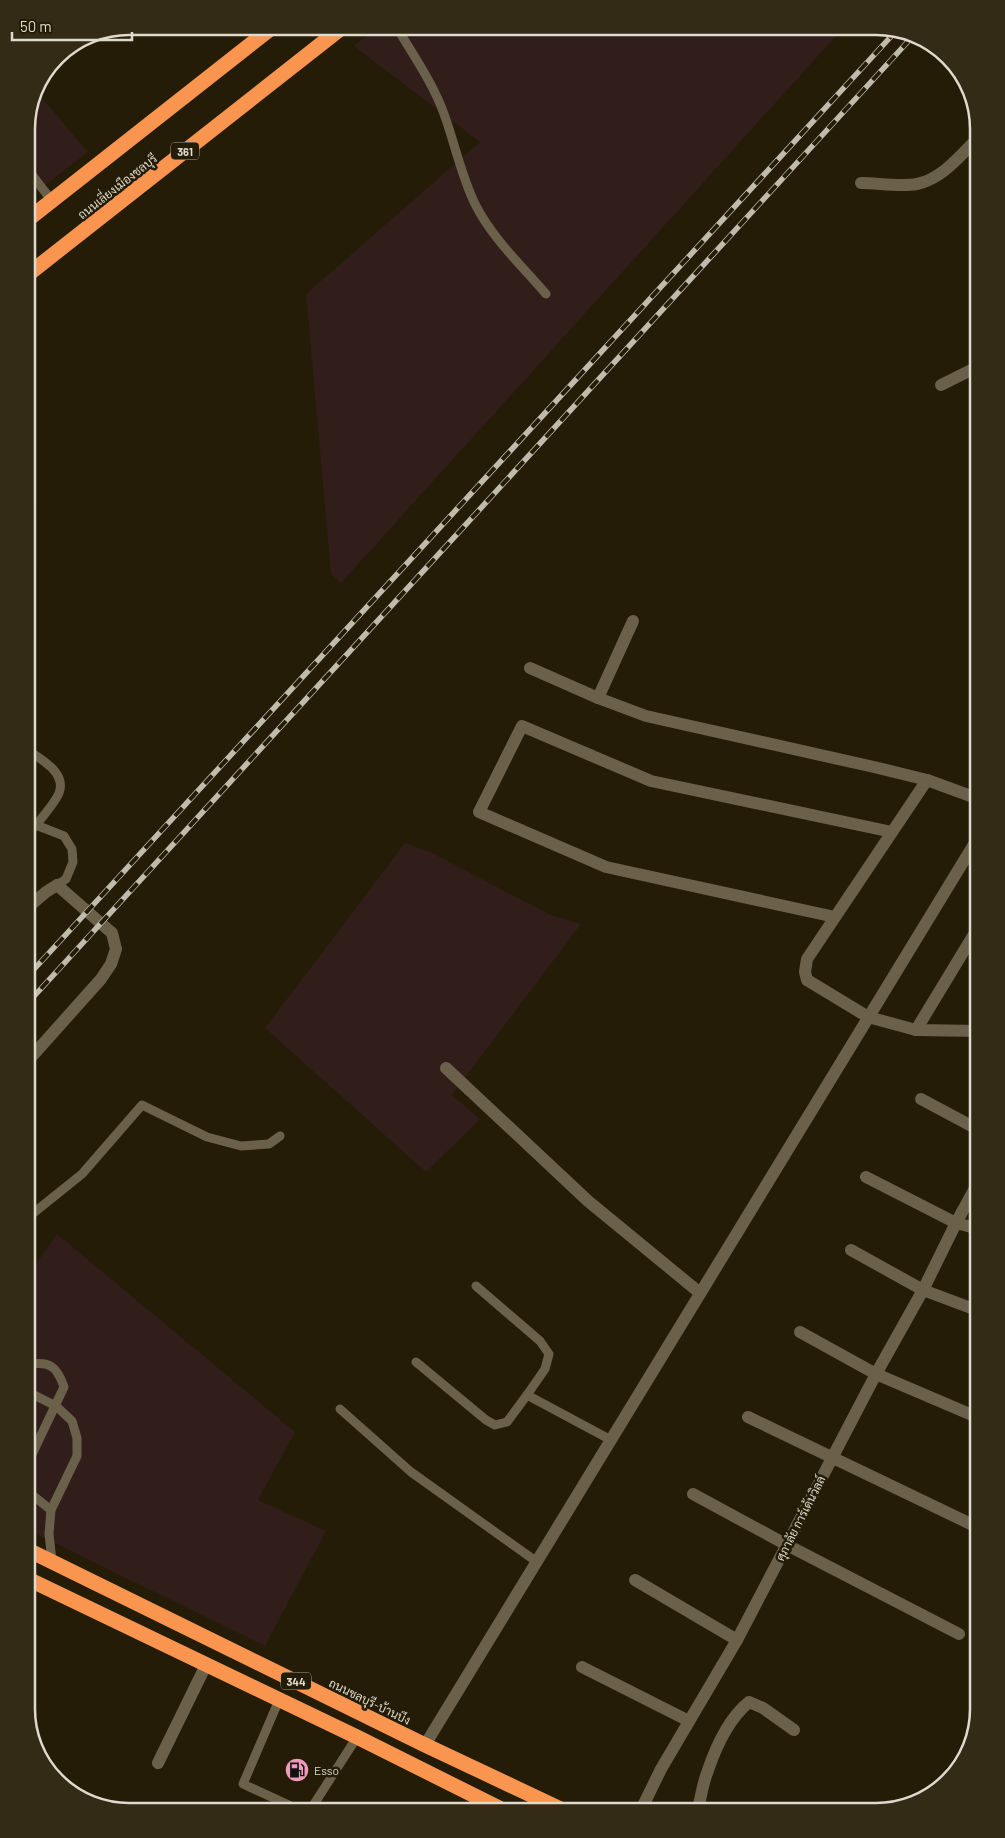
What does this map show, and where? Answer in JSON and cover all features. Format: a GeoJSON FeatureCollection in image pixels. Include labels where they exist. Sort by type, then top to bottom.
{"type":"FeatureCollection","features":[{"type":"Feature","properties":{"kind":"highway"},"geometry":{"type":"LineString","coordinates":[[35,214],[263,35]]}},
{"type":"Feature","properties":{"kind":"highway","name":"ถนนเลี่ยงเมืองชลบุรี"},"geometry":{"type":"LineString","coordinates":[[35,269],[333,35]]}},
{"type":"Feature","properties":{"kind":"highway","name":"ถนนชลบุรี-บ้านบึง"},"geometry":{"type":"LineString","coordinates":[[35,1553],[425,1745],[548,1803]]}},
{"type":"Feature","properties":{"kind":"highway","name":"344"},"geometry":{"type":"LineString","coordinates":[[35,1582],[357,1737],[489,1803]]}},
{"type":"Feature","properties":{"kind":"street"},"geometry":{"type":"LineString","coordinates":[[861,183],[914,185],[930,180],[946,169],[970,146]]}},
{"type":"Feature","properties":{"kind":"street"},"geometry":{"type":"LineString","coordinates":[[940,385],[970,370]]}},
{"type":"Feature","properties":{"kind":"street"},"geometry":{"type":"LineString","coordinates":[[598,698],[633,621]]}},
{"type":"Feature","properties":{"kind":"street"},"geometry":{"type":"LineString","coordinates":[[530,668],[598,698],[646,716],[874,766],[927,780],[970,796]]}},
{"type":"Feature","properties":{"kind":"street"},"geometry":{"type":"LineString","coordinates":[[835,917],[606,867],[478,812],[522,726],[651,781],[892,832]]}},
{"type":"Feature","properties":{"kind":"street"},"geometry":{"type":"LineString","coordinates":[[927,780],[807,959],[805,972],[807,980],[868,1018],[916,1030],[970,1031]]}},
{"type":"Feature","properties":{"kind":"street"},"geometry":{"type":"LineString","coordinates":[[425,1745],[970,851]]}},
{"type":"Feature","properties":{"kind":"street"},"geometry":{"type":"LineString","coordinates":[[35,901],[57,885],[112,933],[116,948],[112,964],[101,979],[35,1053]]}},
{"type":"Feature","properties":{"kind":"street"},"geometry":{"type":"LineString","coordinates":[[916,1030],[970,942]]}},
{"type":"Feature","properties":{"kind":"street"},"geometry":{"type":"LineString","coordinates":[[446,1068],[588,1201],[700,1293]]}},
{"type":"Feature","properties":{"kind":"street"},"geometry":{"type":"LineString","coordinates":[[921,1099],[970,1125]]}},
{"type":"Feature","properties":{"kind":"street"},"geometry":{"type":"LineString","coordinates":[[866,1177],[956,1222],[970,1226]]}},
{"type":"Feature","properties":{"kind":"street","name":"ศุภาลัย การ์เด้นวิลล์"},"geometry":{"type":"LineString","coordinates":[[644,1803],[661,1769],[737,1640],[832,1456],[923,1290],[970,1197]]}},
{"type":"Feature","properties":{"kind":"street"},"geometry":{"type":"LineString","coordinates":[[851,1250],[923,1290],[970,1308]]}},
{"type":"Feature","properties":{"kind":"street"},"geometry":{"type":"LineString","coordinates":[[800,1332],[876,1374],[970,1414]]}},
{"type":"Feature","properties":{"kind":"street"},"geometry":{"type":"LineString","coordinates":[[748,1417],[970,1524]]}},
{"type":"Feature","properties":{"kind":"street"},"geometry":{"type":"LineString","coordinates":[[694,1494],[959,1634]]}},
{"type":"Feature","properties":{"kind":"street"},"geometry":{"type":"LineString","coordinates":[[635,1580],[737,1640]]}},
{"type":"Feature","properties":{"kind":"street"},"geometry":{"type":"LineString","coordinates":[[158,1763],[206,1665]]}},
{"type":"Feature","properties":{"kind":"street"},"geometry":{"type":"LineString","coordinates":[[582,1667],[689,1720]]}},
{"type":"Feature","properties":{"kind":"street"},"geometry":{"type":"LineString","coordinates":[[699,1803],[706,1774],[720,1742],[738,1711],[749,1702],[762,1708],[794,1730]]}},
{"type":"Feature","properties":{"kind":"lane"},"geometry":{"type":"LineString","coordinates":[[401,35],[428,79],[443,112],[466,184],[476,206],[491,229],[546,294]]}},
{"type":"Feature","properties":{"kind":"lane"},"geometry":{"type":"LineString","coordinates":[[35,179],[52,201]]}},
{"type":"Feature","properties":{"kind":"lane"},"geometry":{"type":"LineString","coordinates":[[35,755],[52,768],[60,781],[59,793],[36,825],[64,836],[72,849],[73,862],[66,878],[57,885]]}},
{"type":"Feature","properties":{"kind":"lane"},"geometry":{"type":"LineString","coordinates":[[35,1212],[82,1174],[142,1105],[207,1137],[240,1146],[269,1144],[280,1136]]}},
{"type":"Feature","properties":{"kind":"lane"},"geometry":{"type":"LineString","coordinates":[[416,1362],[486,1420],[495,1425],[507,1422],[545,1369],[549,1354],[540,1341],[476,1286]]}},
{"type":"Feature","properties":{"kind":"lane"},"geometry":{"type":"LineString","coordinates":[[35,1365],[46,1364],[59,1372],[64,1387],[35,1449]]}},
{"type":"Feature","properties":{"kind":"lane"},"geometry":{"type":"LineString","coordinates":[[527,1395],[611,1440]]}},
{"type":"Feature","properties":{"kind":"lane"},"geometry":{"type":"LineString","coordinates":[[35,1396],[56,1406],[72,1421],[77,1438],[77,1456],[51,1510],[49,1534],[52,1561]]}},
{"type":"Feature","properties":{"kind":"lane"},"geometry":{"type":"LineString","coordinates":[[340,1409],[411,1472],[537,1562]]}},
{"type":"Feature","properties":{"kind":"lane"},"geometry":{"type":"LineString","coordinates":[[35,1497],[51,1510]]}},
{"type":"Feature","properties":{"kind":"lane"},"geometry":{"type":"LineString","coordinates":[[279,1700],[243,1784],[284,1803]]}},
{"type":"Feature","properties":{"kind":"lane"},"geometry":{"type":"LineString","coordinates":[[315,1803],[357,1737]]}},
{"type":"Feature","properties":{"kind":"shaded area"},"geometry":{"type":"Polygon","coordinates":[[[368,35],[837,35],[341,583],[331,574],[306,294],[480,142],[354,46],[368,35]]]}},
{"type":"Feature","properties":{"kind":"shaded area"},"geometry":{"type":"Polygon","coordinates":[[[41,97],[88,152],[35,193],[35,122],[41,97]]]}},
{"type":"Feature","properties":{"kind":"shaded area"},"geometry":{"type":"Polygon","coordinates":[[[405,843],[430,852],[551,915],[581,924],[452,1095],[480,1119],[426,1172],[265,1028],[405,843]]]}},
{"type":"Feature","properties":{"kind":"shaded area"},"geometry":{"type":"Polygon","coordinates":[[[57,1234],[295,1432],[258,1500],[326,1531],[265,1646],[35,1533],[35,1265],[57,1234]]]}},
{"type":"Feature","properties":{"kind":"railway"},"geometry":{"type":"LineString","coordinates":[[35,968],[891,36]]}},
{"type":"Feature","properties":{"kind":"railway"},"geometry":{"type":"LineString","coordinates":[[35,995],[909,41]]}},
{"type":"Feature","properties":{"kind":"place","name":"Esso"},"geometry":{"type":"Point","coordinates":[297,1770]}}]}
